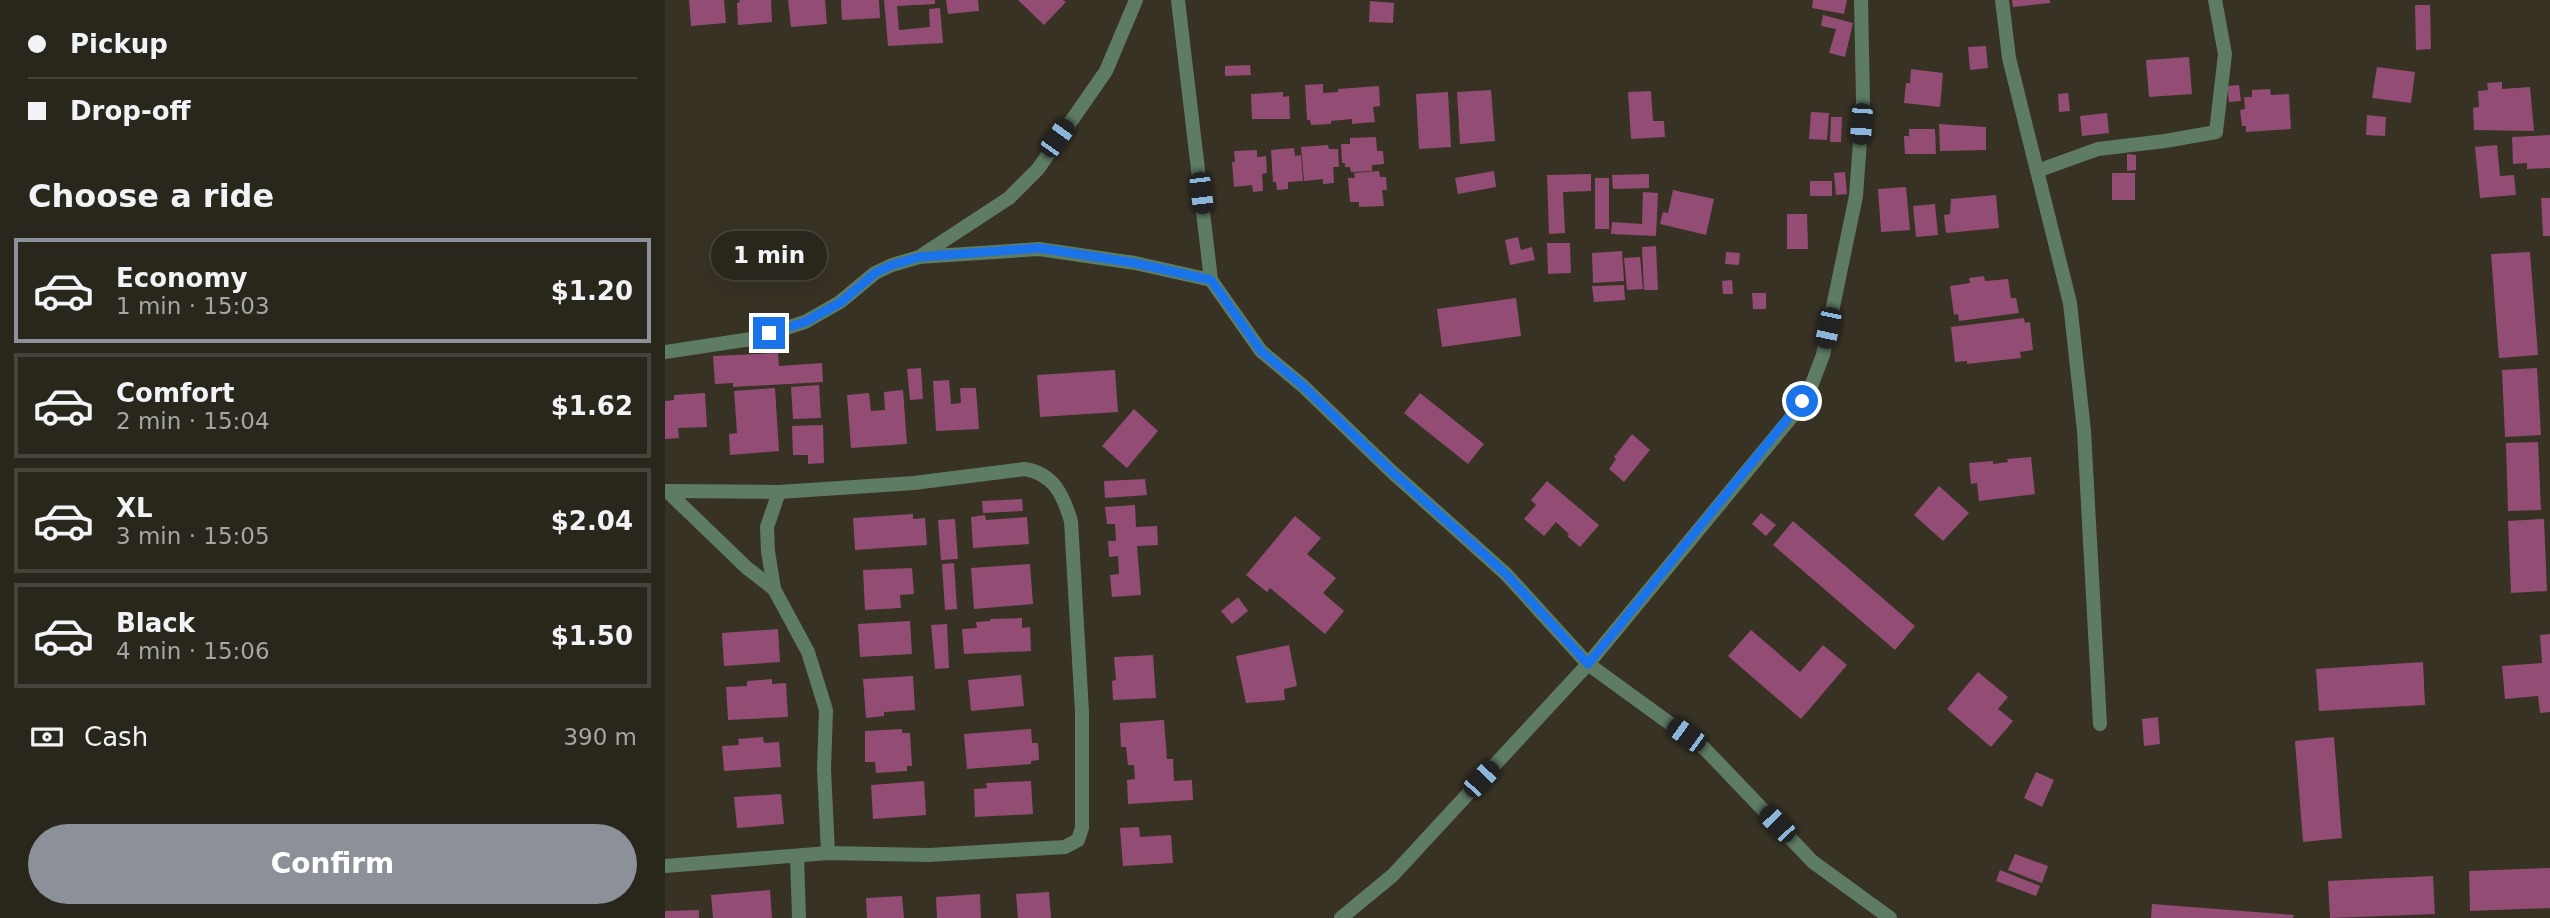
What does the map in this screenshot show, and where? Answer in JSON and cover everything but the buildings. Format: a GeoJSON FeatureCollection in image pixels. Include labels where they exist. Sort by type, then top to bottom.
{"type":"FeatureCollection","features":[{"type":"Feature","properties":{"kind":"street"},"geometry":{"type":"LineString","coordinates":[[919,257],[1009,198],[1038,169],[1106,71],[1136,0]]}},
{"type":"Feature","properties":{"kind":"street"},"geometry":{"type":"LineString","coordinates":[[1178,0],[1211,280],[1261,351],[1303,386],[1391,471],[1506,574],[1588,664],[1705,750],[1813,862],[1890,918]]}},
{"type":"Feature","properties":{"kind":"street"},"geometry":{"type":"LineString","coordinates":[[1341,918],[1393,875],[1588,664],[1794,414],[1810,389],[1823,355],[1856,196],[1863,100],[1861,0]]}},
{"type":"Feature","properties":{"kind":"street"},"geometry":{"type":"LineString","coordinates":[[2002,0],[2009,58],[2070,303],[2084,431],[2100,724]]}},
{"type":"Feature","properties":{"kind":"street"},"geometry":{"type":"LineString","coordinates":[[2037,171],[2098,149],[2216,132],[2225,54],[2215,0]]}},
{"type":"Feature","properties":{"kind":"street"},"geometry":{"type":"LineString","coordinates":[[665,352],[751,339],[805,322],[841,302],[875,273],[919,257],[1039,248],[1135,263],[1211,280]]}},
{"type":"Feature","properties":{"kind":"street"},"geometry":{"type":"LineString","coordinates":[[665,866],[828,853],[929,855],[1065,846],[1078,840],[1082,828],[1082,712],[1071,521],[1063,497],[1051,479],[1025,469],[914,483],[779,492],[666,491]]}},
{"type":"Feature","properties":{"kind":"street"},"geometry":{"type":"LineString","coordinates":[[666,491],[747,568],[774,589]]}},
{"type":"Feature","properties":{"kind":"street"},"geometry":{"type":"LineString","coordinates":[[779,492],[767,527],[768,551],[774,589],[808,652],[826,710],[824,769],[828,853]]}},
{"type":"Feature","properties":{"kind":"street"},"geometry":{"type":"LineString","coordinates":[[797,857],[799,918]]}},
{"type":"Feature","properties":{"kind":"route"},"geometry":{"type":"LineString","coordinates":[[769,333],[805,322],[841,302],[875,273],[919,257],[1039,248],[1135,263],[1211,280],[1261,351],[1303,386],[1391,471],[1506,574],[1588,664],[1802,401]]}}]}
